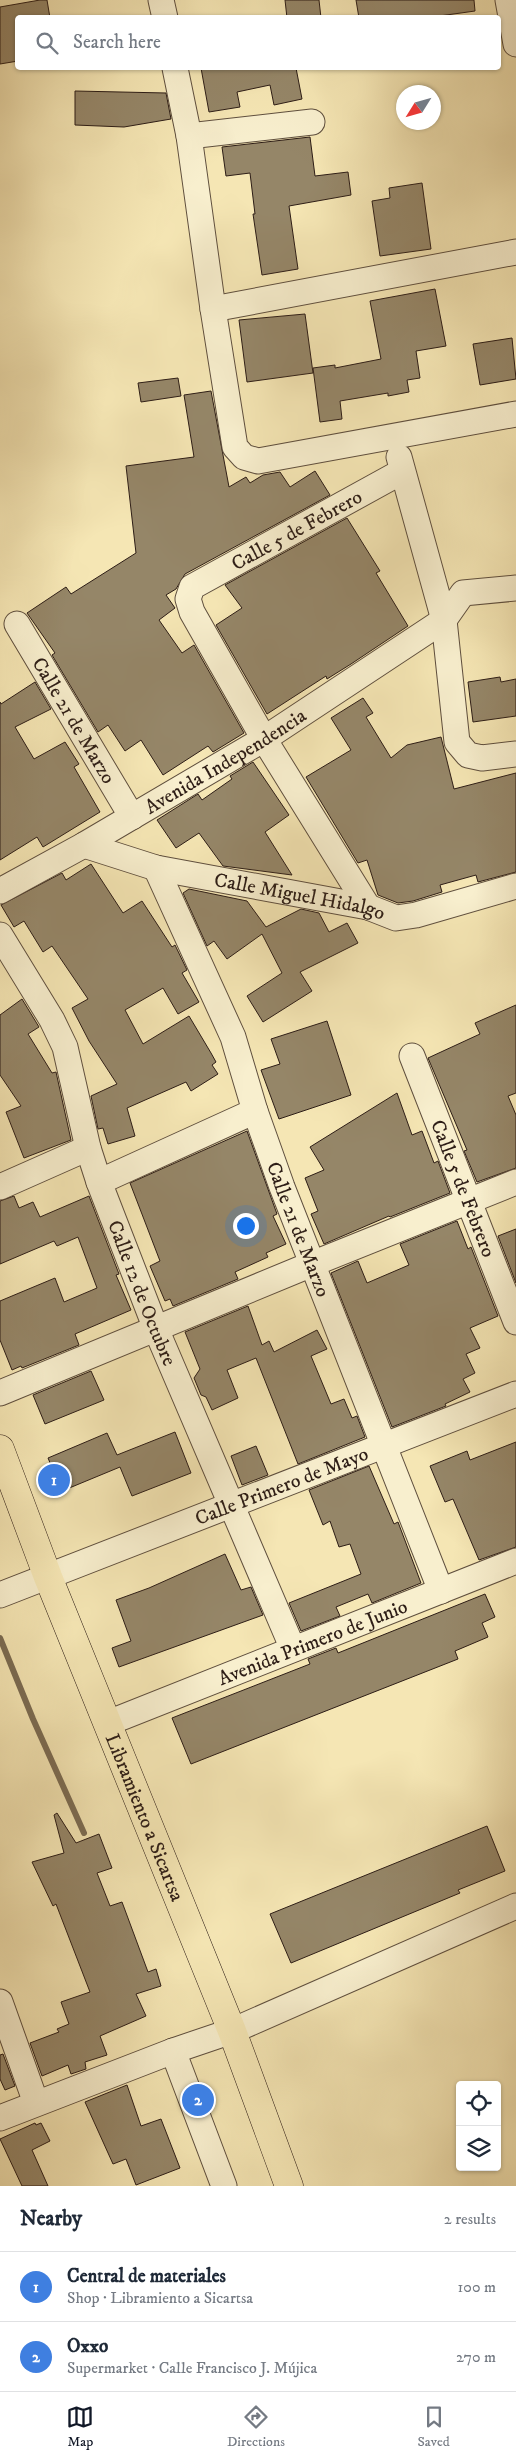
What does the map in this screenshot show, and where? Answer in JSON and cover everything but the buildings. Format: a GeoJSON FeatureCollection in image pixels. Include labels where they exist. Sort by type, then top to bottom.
{"type":"FeatureCollection","features":[{"type":"Feature","properties":{"kind":"main road","name":"Libramiento a Sicartsa"},"geometry":{"type":"LineString","coordinates":[[0,1449],[48,1577],[232,2031],[289,2186]]}},
{"type":"Feature","properties":{"kind":"street"},"geometry":{"type":"LineString","coordinates":[[161,0],[164,15]]}},
{"type":"Feature","properties":{"kind":"street"},"geometry":{"type":"LineString","coordinates":[[508,0],[516,44]]}},
{"type":"Feature","properties":{"kind":"street"},"geometry":{"type":"LineString","coordinates":[[175,70],[189,136],[213,309],[235,447],[244,457],[258,461],[516,414]]}},
{"type":"Feature","properties":{"kind":"street"},"geometry":{"type":"LineString","coordinates":[[189,136],[312,122]]}},
{"type":"Feature","properties":{"kind":"street"},"geometry":{"type":"LineString","coordinates":[[213,309],[516,252]]}},
{"type":"Feature","properties":{"kind":"street"},"geometry":{"type":"LineString","coordinates":[[395,435],[402,472],[444,620],[457,742],[468,756],[482,758],[516,754]]}},
{"type":"Feature","properties":{"kind":"street","name":"Calle 5 de Febrero"},"geometry":{"type":"LineString","coordinates":[[264,739],[192,612],[188,599],[192,587],[402,472]]}},
{"type":"Feature","properties":{"kind":"street"},"geometry":{"type":"LineString","coordinates":[[444,620],[463,593],[516,588]]}},
{"type":"Feature","properties":{"kind":"street","name":"Avenida Independencia"},"geometry":{"type":"LineString","coordinates":[[0,891],[84,845],[264,739],[444,620]]}},
{"type":"Feature","properties":{"kind":"street","name":"Calle 21 de Marzo"},"geometry":{"type":"LineString","coordinates":[[17,624],[132,817]]}},
{"type":"Feature","properties":{"kind":"street"},"geometry":{"type":"LineString","coordinates":[[264,739],[368,907]]}},
{"type":"Feature","properties":{"kind":"street","name":"Calle Miguel Hidalgo"},"geometry":{"type":"LineString","coordinates":[[84,845],[156,868],[368,907],[396,918],[416,915],[516,886]]}},
{"type":"Feature","properties":{"kind":"street","name":"Calle 21 de Marzo"},"geometry":{"type":"LineString","coordinates":[[156,868],[233,1037],[255,1111],[312,1264],[441,1591]]}},
{"type":"Feature","properties":{"kind":"street","name":"Calle 12 de Octubre"},"geometry":{"type":"LineString","coordinates":[[0,935],[52,1020],[65,1047],[88,1148],[99,1182],[156,1329],[230,1506],[293,1649]]}},
{"type":"Feature","properties":{"kind":"street","name":"Calle 5 de Febrero"},"geometry":{"type":"LineString","coordinates":[[412,1056],[516,1322]]}},
{"type":"Feature","properties":{"kind":"street"},"geometry":{"type":"LineString","coordinates":[[99,1182],[255,1111]]}},
{"type":"Feature","properties":{"kind":"street"},"geometry":{"type":"LineString","coordinates":[[0,1188],[88,1148]]}},
{"type":"Feature","properties":{"kind":"street"},"geometry":{"type":"LineString","coordinates":[[0,1393],[516,1182]]}},
{"type":"Feature","properties":{"kind":"street","name":"Calle Primero de Mayo"},"geometry":{"type":"LineString","coordinates":[[0,1595],[516,1394]]}},
{"type":"Feature","properties":{"kind":"street","name":"Avenida Primero de Junio"},"geometry":{"type":"LineString","coordinates":[[108,1723],[516,1561]]}},
{"type":"Feature","properties":{"kind":"street"},"geometry":{"type":"LineString","coordinates":[[0,2118],[173,2051],[232,2031],[516,1906]]}},
{"type":"Feature","properties":{"kind":"street"},"geometry":{"type":"LineString","coordinates":[[0,2002],[36,2103]]}},
{"type":"Feature","properties":{"kind":"street"},"geometry":{"type":"LineString","coordinates":[[173,2051],[224,2186]]}},
{"type":"Feature","properties":{"kind":"waterway"},"geometry":{"type":"LineString","coordinates":[[0,1638],[33,1719],[84,1833]]}},
{"type":"Feature","properties":{"kind":"place","name":"Central de materiales"},"geometry":{"type":"Point","coordinates":[54,1480]}},
{"type":"Feature","properties":{"kind":"place","name":"Oxxo"},"geometry":{"type":"Point","coordinates":[198,2100]}}]}
